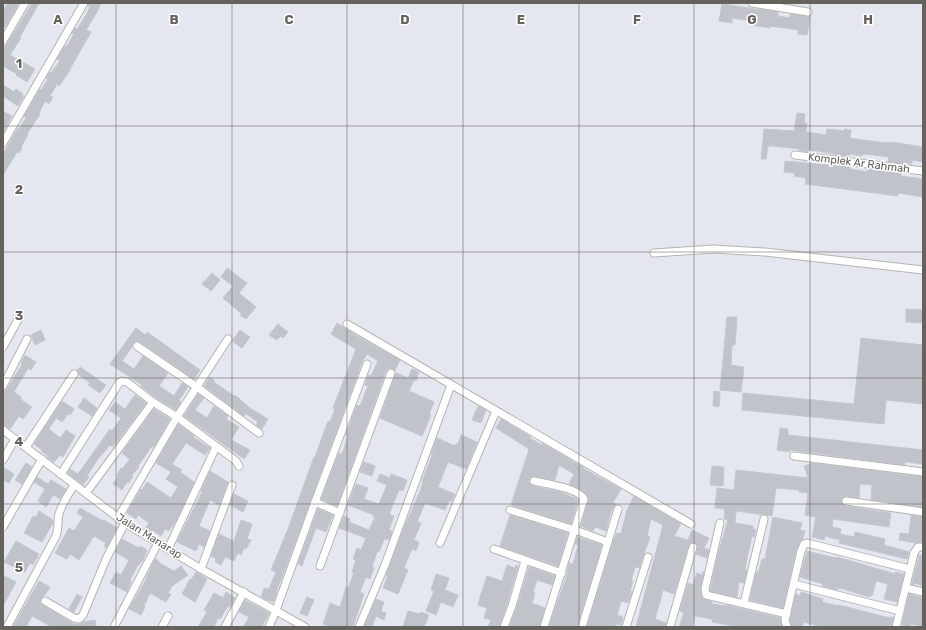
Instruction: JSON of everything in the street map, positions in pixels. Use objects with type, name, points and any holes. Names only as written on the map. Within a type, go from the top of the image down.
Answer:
[{"type":"street","points":[[3,41],[25,3]]},
{"type":"street","points":[[3,142],[84,3]]},
{"type":"street","points":[[752,3],[808,12]]},
{"type":"street","name":"Komplek Ar Rahmah","points":[[795,155],[923,171]]},
{"type":"street","points":[[654,253],[713,249],[757,251],[923,270]]},
{"type":"street","points":[[3,347],[19,318]]},
{"type":"street","points":[[347,324],[451,386],[691,524]]},
{"type":"street","points":[[3,386],[27,339]]},
{"type":"street","points":[[118,518],[177,417],[228,339]]},
{"type":"street","points":[[137,346],[259,433]]},
{"type":"street","points":[[269,627],[367,364]]},
{"type":"street","points":[[320,566],[391,373]]},
{"type":"street","points":[[26,447],[74,374]]},
{"type":"street","points":[[61,474],[122,381],[126,382],[152,402],[177,417],[236,461],[239,466]]},
{"type":"street","points":[[359,627],[385,565],[451,386]]},
{"type":"street","points":[[86,493],[152,402]]},
{"type":"street","points":[[440,543],[496,411]]},
{"type":"street","name":"Jalan Manarap","points":[[3,430],[125,524],[201,569],[305,627]]},
{"type":"street","points":[[3,460],[15,439]]},
{"type":"street","points":[[168,549],[216,447]]},
{"type":"street","points":[[794,456],[923,472]]},
{"type":"street","points":[[3,527],[42,459]]},
{"type":"street","points":[[534,481],[571,490],[582,496],[584,499],[544,627]]},
{"type":"street","points":[[7,627],[56,536],[59,514],[74,485]]},
{"type":"street","points":[[201,569],[232,485]]},
{"type":"street","points":[[846,501],[923,512]]},
{"type":"street","points":[[315,502],[340,513]]},
{"type":"street","points":[[582,627],[618,509]]},
{"type":"street","points":[[510,510],[608,542]]},
{"type":"street","points":[[744,603],[764,519]]},
{"type":"street","points":[[720,523],[705,592],[706,595],[787,614]]},
{"type":"street","points":[[45,601],[74,618],[79,619],[83,615],[107,557],[125,524]]},
{"type":"street","points":[[114,627],[158,543]]},
{"type":"street","points":[[787,627],[785,620],[801,551],[804,544],[807,543],[910,570]]},
{"type":"street","points":[[896,627],[916,550],[918,547],[923,546]]},
{"type":"street","points":[[670,627],[693,548]]},
{"type":"street","points":[[494,549],[562,573]]},
{"type":"street","points":[[626,627],[648,557]]},
{"type":"street","points":[[504,627],[526,561]]},
{"type":"street","points":[[794,584],[900,611]]},
{"type":"street","points":[[906,588],[923,592]]},
{"type":"street","points":[[225,627],[244,592]]},
{"type":"street","points":[[162,627],[168,616]]},
{"type":"building","points":[[8,3],[15,3],[18,5],[5,27],[3,26],[3,10]]},
{"type":"building","points":[[32,3],[39,3],[20,37],[21,38],[10,55],[35,69],[27,82],[3,66],[3,48]]},
{"type":"building","points":[[89,3],[101,3],[86,30],[91,32],[71,69],[59,86],[57,84],[50,96],[53,97],[49,104],[45,101],[39,113],[40,114],[27,134],[28,135],[21,147],[22,148],[19,153],[17,152],[3,175],[3,154],[18,128],[19,129],[26,118],[24,116],[40,89],[41,90],[48,79],[46,78],[60,61],[57,59],[74,34],[72,33],[75,28],[77,29],[86,15],[90,7],[88,6]]},
{"type":"building","points":[[722,4],[778,12],[778,16],[790,18],[790,14],[810,17],[807,35],[798,34],[798,30],[750,25],[751,21],[732,18],[732,23],[719,21]]},
{"type":"building","points":[[3,85],[14,92],[16,89],[23,94],[22,95],[24,96],[18,106],[3,96]]},
{"type":"building","points":[[3,111],[12,116],[3,132]]},
{"type":"building","points":[[797,113],[805,114],[804,123],[807,123],[806,132],[826,135],[827,129],[844,131],[844,129],[851,130],[850,138],[923,147],[923,162],[912,160],[912,164],[904,164],[888,162],[889,157],[850,154],[849,157],[818,151],[811,152],[773,146],[768,146],[766,159],[761,159],[764,129],[794,131]]},
{"type":"building","points":[[785,161],[850,167],[850,169],[868,172],[868,169],[901,173],[901,176],[923,179],[923,197],[898,193],[898,196],[805,184],[806,178],[794,176],[795,173],[784,172]]},
{"type":"building","points":[[227,268],[247,283],[239,293],[256,307],[246,319],[223,298],[233,286],[221,277]]},
{"type":"building","points":[[212,273],[220,280],[211,291],[202,284]]},
{"type":"building","points":[[906,309],[923,310],[923,323],[906,322]]},
{"type":"building","points":[[727,317],[737,317],[735,345],[732,345],[731,365],[744,367],[741,392],[720,390]]},
{"type":"building","points":[[337,323],[360,338],[400,360],[395,370],[390,368],[386,371],[337,506],[321,499],[339,453],[342,454],[348,436],[346,435],[357,405],[360,406],[368,386],[365,385],[368,375],[371,376],[378,361],[367,354],[362,362],[273,602],[261,597],[264,588],[269,589],[276,572],[271,570],[288,529],[328,421],[330,422],[335,409],[333,408],[356,349],[331,334]]},
{"type":"building","points":[[278,324],[288,332],[283,338],[281,336],[277,340],[269,335]]},
{"type":"building","points":[[136,328],[145,335],[147,332],[200,370],[194,379],[140,342],[136,341],[122,361],[134,369],[143,356],[168,373],[159,386],[174,396],[182,383],[188,387],[179,400],[181,402],[176,410],[156,398],[141,386],[142,385],[110,364]]},
{"type":"building","points":[[41,330],[45,340],[35,345],[31,335]]},
{"type":"building","points":[[240,330],[250,337],[242,348],[232,341]]},
{"type":"building","points":[[861,338],[923,345],[923,404],[886,400],[884,424],[742,410],[743,393],[854,404]]},
{"type":"building","points":[[25,355],[36,362],[31,370],[28,368],[14,392],[21,397],[20,399],[32,407],[23,419],[19,416],[10,429],[3,424],[3,391],[9,386],[22,364],[21,363]]},
{"type":"building","points":[[80,367],[106,385],[100,393],[88,385],[90,383],[79,375],[77,370]]},
{"type":"building","points":[[412,369],[419,372],[416,381],[414,380],[409,391],[434,402],[429,414],[431,415],[422,436],[380,418],[396,373],[408,378]]},
{"type":"building","points":[[210,377],[215,381],[214,382],[268,419],[262,429],[256,425],[258,422],[246,414],[244,416],[204,386]]},
{"type":"building","points":[[714,391],[720,392],[719,407],[713,406]]},
{"type":"building","points":[[198,394],[204,398],[195,410],[207,418],[214,406],[228,416],[226,419],[239,427],[231,440],[250,450],[244,459],[184,416]]},
{"type":"building","points":[[135,395],[146,403],[113,447],[110,445],[98,459],[83,485],[68,473],[70,469],[78,474],[110,429],[112,431],[121,418],[109,410],[115,402],[125,409]]},
{"type":"building","points":[[84,398],[97,408],[92,416],[78,407]]},
{"type":"building","points":[[62,401],[74,409],[62,422],[56,418],[49,429],[60,438],[66,430],[75,436],[63,457],[60,455],[54,462],[34,444]]},
{"type":"building","points":[[478,406],[486,410],[481,423],[472,420]]},
{"type":"building","points":[[154,409],[170,419],[154,447],[152,446],[138,466],[139,467],[132,475],[133,476],[129,483],[127,482],[122,490],[113,484],[121,468],[122,469],[130,459],[122,453]]},
{"type":"building","points":[[501,419],[542,445],[542,443],[584,469],[621,489],[613,503],[616,504],[610,515],[606,531],[595,527],[593,531],[581,526],[589,498],[583,491],[569,484],[574,474],[559,465],[555,480],[533,476],[530,478],[529,482],[533,486],[560,492],[578,500],[571,524],[511,505],[529,449],[496,428]]},
{"type":"building","points":[[178,424],[194,436],[193,437],[210,448],[205,455],[186,443],[172,464],[182,470],[180,472],[194,482],[177,519],[169,531],[165,529],[161,536],[152,530],[151,533],[145,529],[149,523],[138,515],[136,519],[127,513],[141,489],[142,490],[147,482],[171,498],[178,487],[166,479],[171,472],[156,463]]},
{"type":"building","points":[[780,428],[788,429],[788,435],[923,450],[923,464],[905,462],[905,465],[790,450],[790,452],[777,450]]},
{"type":"building","points":[[461,435],[477,442],[466,469],[448,462],[438,487],[455,494],[451,502],[449,501],[445,510],[425,503],[417,522],[421,523],[414,540],[419,542],[416,551],[412,549],[404,568],[408,570],[398,594],[383,588],[388,575],[386,575],[405,525],[420,491],[437,438],[455,446],[458,444]]},
{"type":"building","points":[[364,462],[375,466],[372,476],[360,472]]},
{"type":"building","points":[[26,463],[32,467],[22,484],[15,480]]},
{"type":"building","points":[[812,463],[923,477],[923,507],[871,500],[872,485],[860,484],[859,498],[846,496],[842,498],[842,503],[845,506],[891,513],[889,527],[833,519],[832,527],[841,529],[840,534],[854,537],[855,532],[885,539],[884,545],[909,552],[907,559],[839,543],[840,540],[825,536],[824,540],[812,537],[816,517],[805,515],[808,493],[799,492],[799,490],[776,488],[772,516],[736,511],[735,523],[753,526],[753,529],[756,530],[754,537],[752,536],[745,569],[747,570],[744,583],[739,582],[737,597],[710,591],[718,554],[728,520],[724,519],[725,509],[715,508],[717,488],[734,490],[736,470],[808,478],[804,466]]},
{"type":"building","points":[[712,466],[724,467],[723,486],[710,485]]},
{"type":"building","points":[[3,467],[14,474],[9,483],[3,480]]},
{"type":"building","points":[[210,471],[228,482],[219,505],[210,500],[199,526],[210,531],[204,547],[199,544],[196,551],[177,542],[202,492],[201,491]]},
{"type":"building","points":[[380,474],[390,478],[391,474],[407,480],[403,491],[399,490],[390,512],[390,515],[394,516],[389,530],[392,531],[389,540],[384,540],[379,552],[377,552],[370,579],[366,577],[360,592],[364,594],[353,627],[330,627],[323,624],[330,603],[340,607],[346,587],[348,588],[354,573],[352,572],[356,560],[353,559],[357,548],[361,550],[366,538],[339,528],[344,516],[350,519],[349,522],[369,530],[375,517],[373,517],[374,515],[348,505],[356,484],[368,488],[364,499],[379,504],[387,485],[377,481]]},
{"type":"building","points":[[37,477],[48,484],[51,480],[66,489],[60,499],[53,495],[46,507],[38,501],[45,489],[34,482]]},
{"type":"building","points":[[234,494],[248,501],[243,512],[230,505]]},
{"type":"building","points":[[634,496],[681,524],[674,536],[688,540],[692,530],[709,538],[704,548],[709,550],[707,558],[696,554],[698,546],[696,543],[690,543],[674,594],[663,590],[655,619],[666,623],[665,627],[636,627],[663,525],[651,519],[647,536],[650,537],[639,568],[635,567],[631,581],[633,581],[630,591],[632,592],[628,603],[621,601],[617,615],[623,617],[621,625],[616,624],[616,627],[587,627],[614,539],[617,533],[621,534],[627,510]]},
{"type":"building","points":[[80,508],[117,528],[106,548],[104,546],[106,543],[94,536],[79,560],[70,554],[67,559],[55,553],[69,528],[74,531],[83,517],[77,513]]},
{"type":"building","points":[[318,509],[333,515],[326,532],[316,528],[302,566],[298,564]]},
{"type":"building","points":[[39,511],[53,520],[53,523],[42,542],[24,533],[33,516],[36,517]]},
{"type":"building","points":[[510,515],[568,533],[558,566],[500,546]]},
{"type":"building","points":[[911,515],[923,517],[923,542],[915,543],[899,540],[900,533],[909,534]]},
{"type":"building","points":[[773,517],[802,523],[800,530],[805,531],[796,550],[783,608],[750,600],[756,572],[758,573],[762,559],[765,559]]},
{"type":"building","points":[[241,520],[252,524],[247,539],[251,540],[246,549],[244,548],[241,555],[238,553],[234,561],[225,557],[221,565],[215,562],[216,559],[211,556],[219,534],[234,541]]},
{"type":"building","points":[[577,537],[602,545],[577,627],[549,627],[567,574],[569,563],[573,564],[578,545],[575,544]]},
{"type":"building","points":[[122,539],[139,548],[140,546],[147,550],[142,562],[141,561],[138,565],[130,580],[131,581],[127,592],[110,583],[116,572],[121,575],[129,560],[115,552]]},
{"type":"building","points":[[16,541],[39,554],[33,565],[30,563],[25,572],[4,562]]},
{"type":"building","points":[[807,551],[848,560],[895,574],[895,572],[904,574],[897,602],[884,599],[888,584],[876,581],[872,596],[869,597],[843,589],[837,588],[837,590],[822,586],[823,584],[800,577]]},
{"type":"building","points":[[919,555],[923,556],[923,586],[914,583],[914,585],[912,584]]},
{"type":"building","points":[[155,559],[174,571],[181,566],[188,575],[172,586],[168,593],[171,594],[166,602],[150,593],[141,615],[129,609],[147,578]]},
{"type":"building","points":[[507,565],[515,568],[516,565],[518,566],[507,604],[499,627],[488,627],[491,620],[484,618],[487,608],[478,605],[480,597],[487,576],[502,581]]},
{"type":"building","points":[[529,567],[555,576],[552,585],[537,580],[533,592],[535,593],[532,603],[545,608],[539,627],[509,627],[517,607]]},
{"type":"building","points":[[703,571],[700,590],[703,599],[712,602],[712,604],[726,605],[780,618],[782,627],[740,627],[712,622],[712,619],[695,616],[692,627],[679,627],[684,613],[680,611],[688,583],[693,585],[697,573],[702,575]]},
{"type":"building","points":[[196,572],[207,579],[195,602],[182,594],[190,579],[191,580]]},
{"type":"building","points":[[436,574],[449,578],[445,590],[458,595],[453,607],[441,602],[436,615],[426,611],[434,591],[431,590]]},
{"type":"building","points":[[3,575],[16,582],[3,606]]},
{"type":"building","points":[[39,581],[50,587],[40,601],[42,605],[74,624],[95,620],[96,627],[52,627],[32,616],[26,627],[13,627]]},
{"type":"building","points":[[226,592],[235,598],[220,619],[218,618],[214,627],[198,627],[207,612],[204,610],[214,593],[223,598]]},
{"type":"building","points":[[801,592],[823,599],[822,602],[890,618],[893,617],[891,627],[821,627],[804,622],[802,627],[792,627],[790,620],[796,594],[800,596]]},
{"type":"building","points":[[77,594],[82,597],[74,612],[69,609]]},
{"type":"building","points":[[909,594],[923,598],[923,627],[911,624],[910,627],[902,625]]},
{"type":"building","points":[[307,597],[314,600],[307,616],[300,613]]},
{"type":"building","points":[[376,599],[384,602],[381,611],[386,613],[384,620],[376,616],[372,627],[364,627]]},
{"type":"building","points":[[245,600],[269,613],[262,627],[243,627],[249,617],[239,612]]},
{"type":"building","points":[[408,611],[420,614],[421,612],[429,615],[424,627],[403,627]]}]
